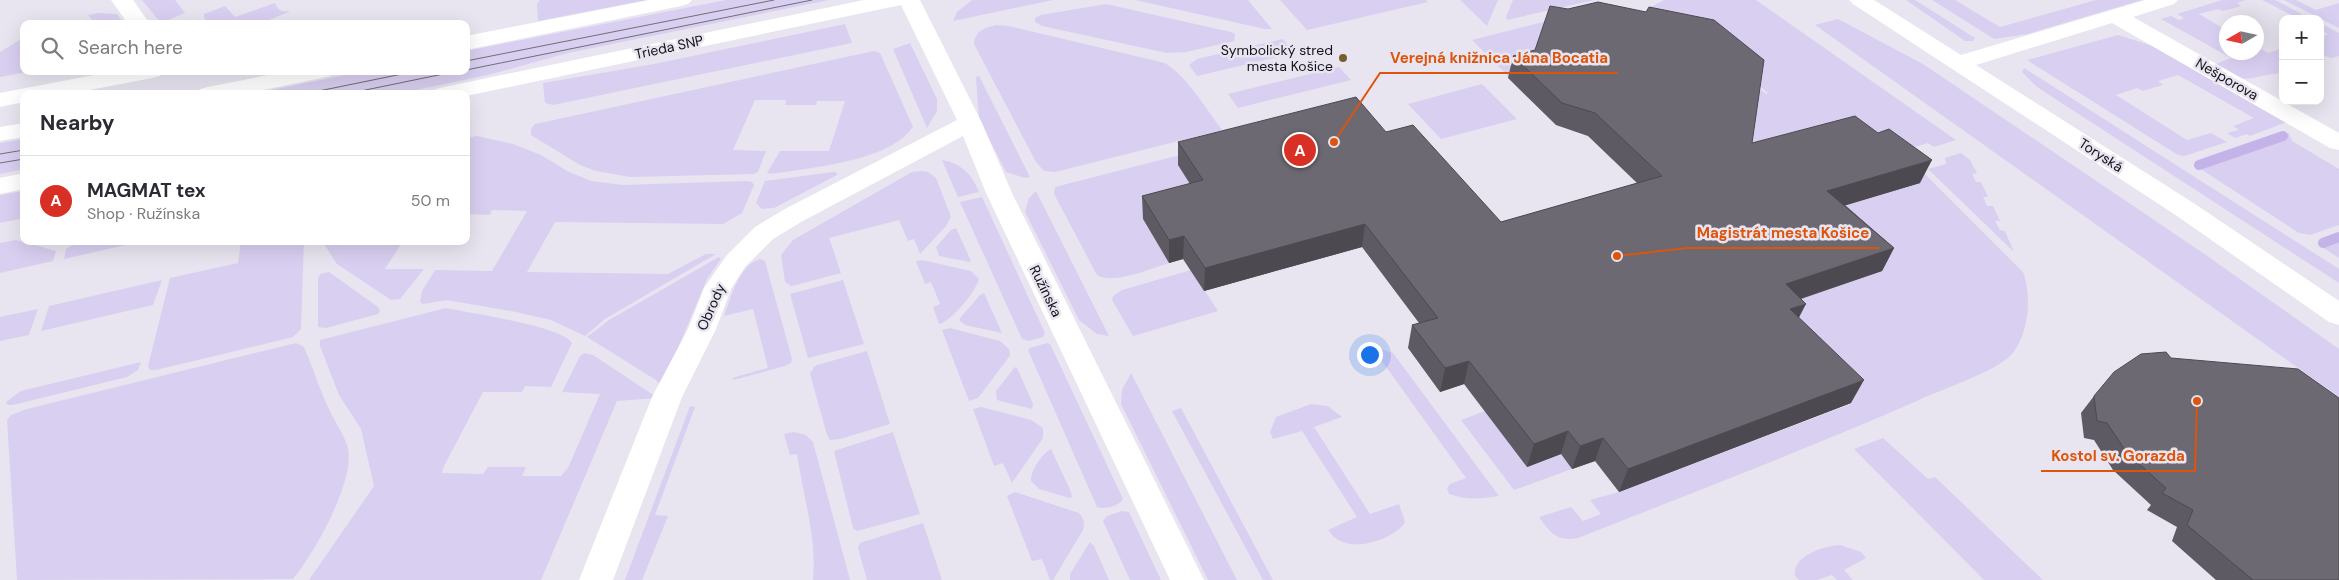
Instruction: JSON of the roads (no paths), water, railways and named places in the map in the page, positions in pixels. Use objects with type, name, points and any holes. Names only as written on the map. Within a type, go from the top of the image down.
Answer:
[{"type":"street","points":[[122,0],[136,20]]},
{"type":"street","points":[[470,42],[681,0]]},
{"type":"street","name":"Trieda SNP","points":[[463,90],[894,0]]},
{"type":"street","name":"Ružínska","points":[[909,0],[970,123],[1003,202],[1187,580]]},
{"type":"street","name":"Toryská","points":[[1860,0],[2186,210],[2339,315]]},
{"type":"street","points":[[1959,63],[2167,0]]},
{"type":"street","name":"Nešporova","points":[[2115,16],[2339,143]]},
{"type":"street","points":[[470,32],[496,37]]},
{"type":"street","points":[[53,90],[131,75]]},
{"type":"street","points":[[228,90],[303,75]]},
{"type":"street","points":[[0,100],[20,96]]},
{"type":"street","name":"Obrody","points":[[596,580],[667,397],[702,329],[718,288],[736,261],[764,233],[792,216],[970,123]]},
{"type":"street","points":[[0,134],[20,131]]},
{"type":"street","points":[[0,186],[20,182]]},
{"type":"waterway","points":[[2199,165],[2283,136]]},
{"type":"waterway","points":[[2323,243],[2339,237]]},
{"type":"tram line","points":[[470,60],[774,0]]},
{"type":"tram line","points":[[470,69],[812,0]]},
{"type":"tram line","points":[[324,90],[397,75]]},
{"type":"tram line","points":[[365,90],[439,75]]},
{"type":"tram line","points":[[0,154],[20,151]]},
{"type":"tram line","points":[[0,163],[20,160]]},
{"type":"place","name":"Symbolický stred mesta Košice","points":[[1343,58]]},
{"type":"place","name":"Verejná knižnica Jána Bocatia","points":[[1334,142]]},
{"type":"place","name":"MAGMAT tex","points":[[1300,150]]},
{"type":"place","name":"Magistrát mesta Košice","points":[[1617,256]]},
{"type":"place","name":"Kostol sv. Gorazda","points":[[2197,401]]}]
